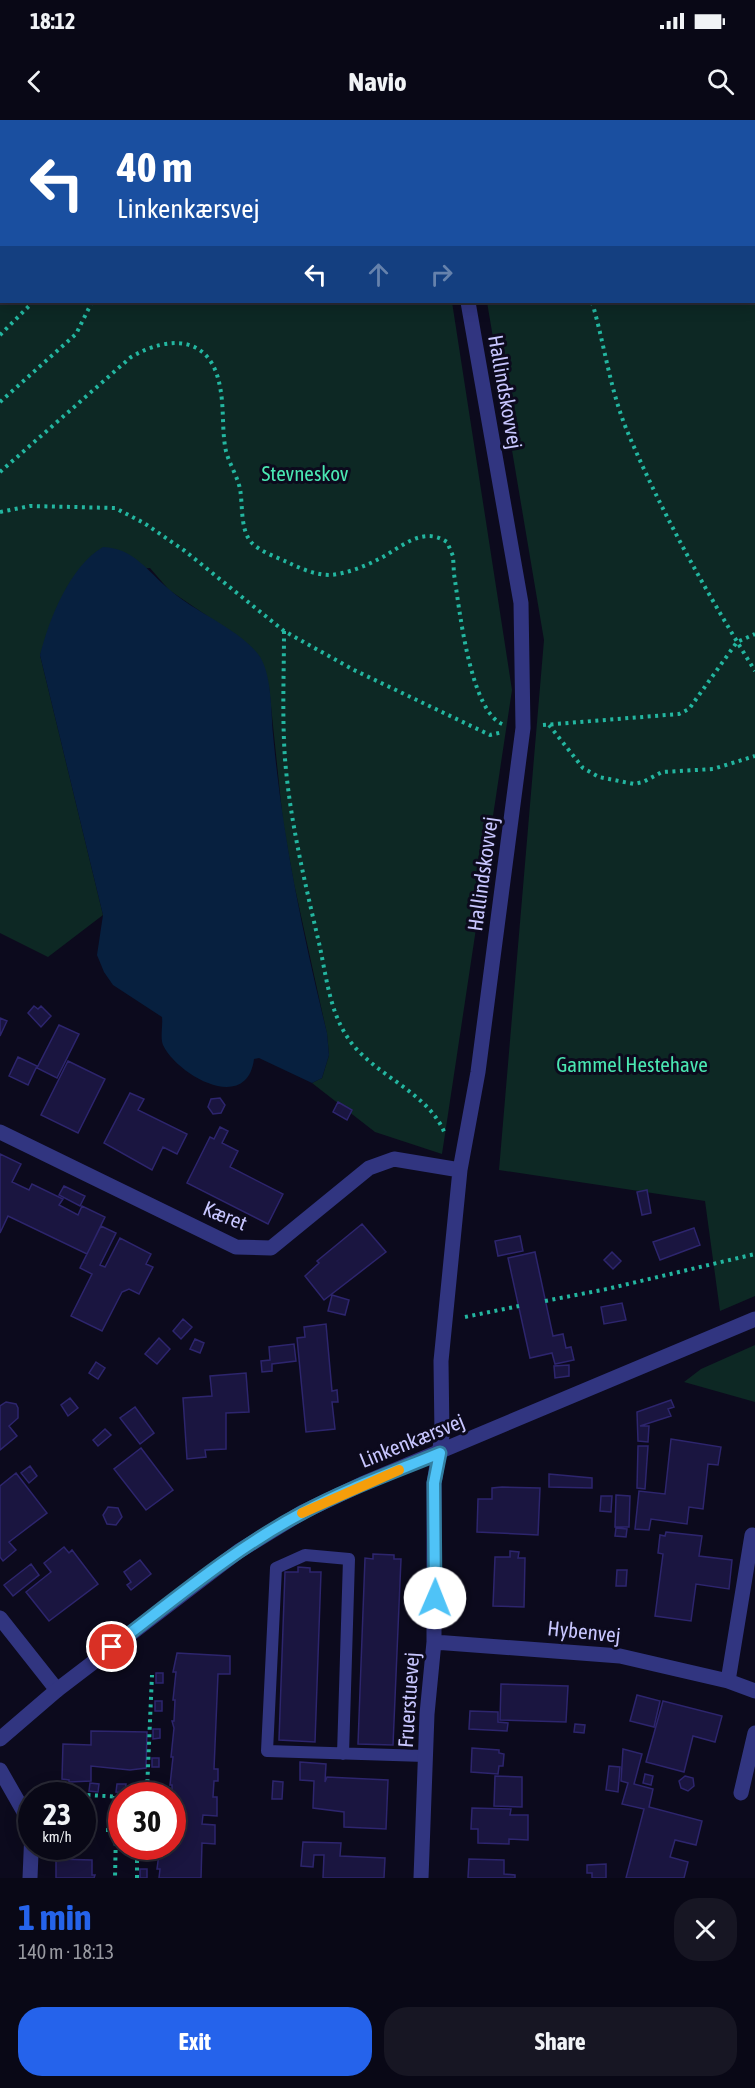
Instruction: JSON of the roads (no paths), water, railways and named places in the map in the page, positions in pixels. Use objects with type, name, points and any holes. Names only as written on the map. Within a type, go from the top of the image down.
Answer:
[{"type":"street","name":"Hallindskovvej","points":[[440,1453],[441,1362],[460,1170],[478,1072],[523,728],[521,603],[468,303]]},
{"type":"street","name":"Kæret","points":[[0,1132],[236,1247],[271,1248],[369,1168],[394,1159],[460,1170]]},
{"type":"street","name":"Linkenkærsvej","points":[[0,1739],[57,1690],[213,1570],[262,1536],[303,1512],[362,1484],[755,1319]]},
{"type":"street","name":"Fruerstuevej","points":[[421,1878],[425,1756],[434,1642],[434,1483],[440,1453]]},
{"type":"street","points":[[728,1681],[752,1534]]},
{"type":"street","points":[[0,1618],[57,1690]]},
{"type":"street","name":"Hybenvej","points":[[434,1642],[620,1656],[728,1681],[755,1691]]},
{"type":"street","points":[[741,1793],[755,1733]]},
{"type":"street","points":[[0,1770],[18,1802]]},
{"type":"street","points":[[30,1878],[31,1860]]},
{"type":"lane","points":[[343,1754],[349,1558],[305,1555],[276,1568],[267,1751],[343,1754],[425,1756]]},
{"type":"water","points":[[103,547],[114,548],[132,556],[180,598],[239,636],[263,662],[270,692],[277,772],[288,847],[327,1033],[329,1055],[322,1078],[312,1083],[259,1058],[254,1059],[249,1075],[239,1084],[226,1087],[197,1078],[171,1057],[163,1045],[162,1017],[113,985],[104,972],[97,955],[103,915],[40,655],[55,610],[71,580],[80,567]]},
{"type":"park label","name":"Stevneskov","points":[[305,474]]},
{"type":"park label","name":"Gammel Hestehave","points":[[632,1065]]}]
